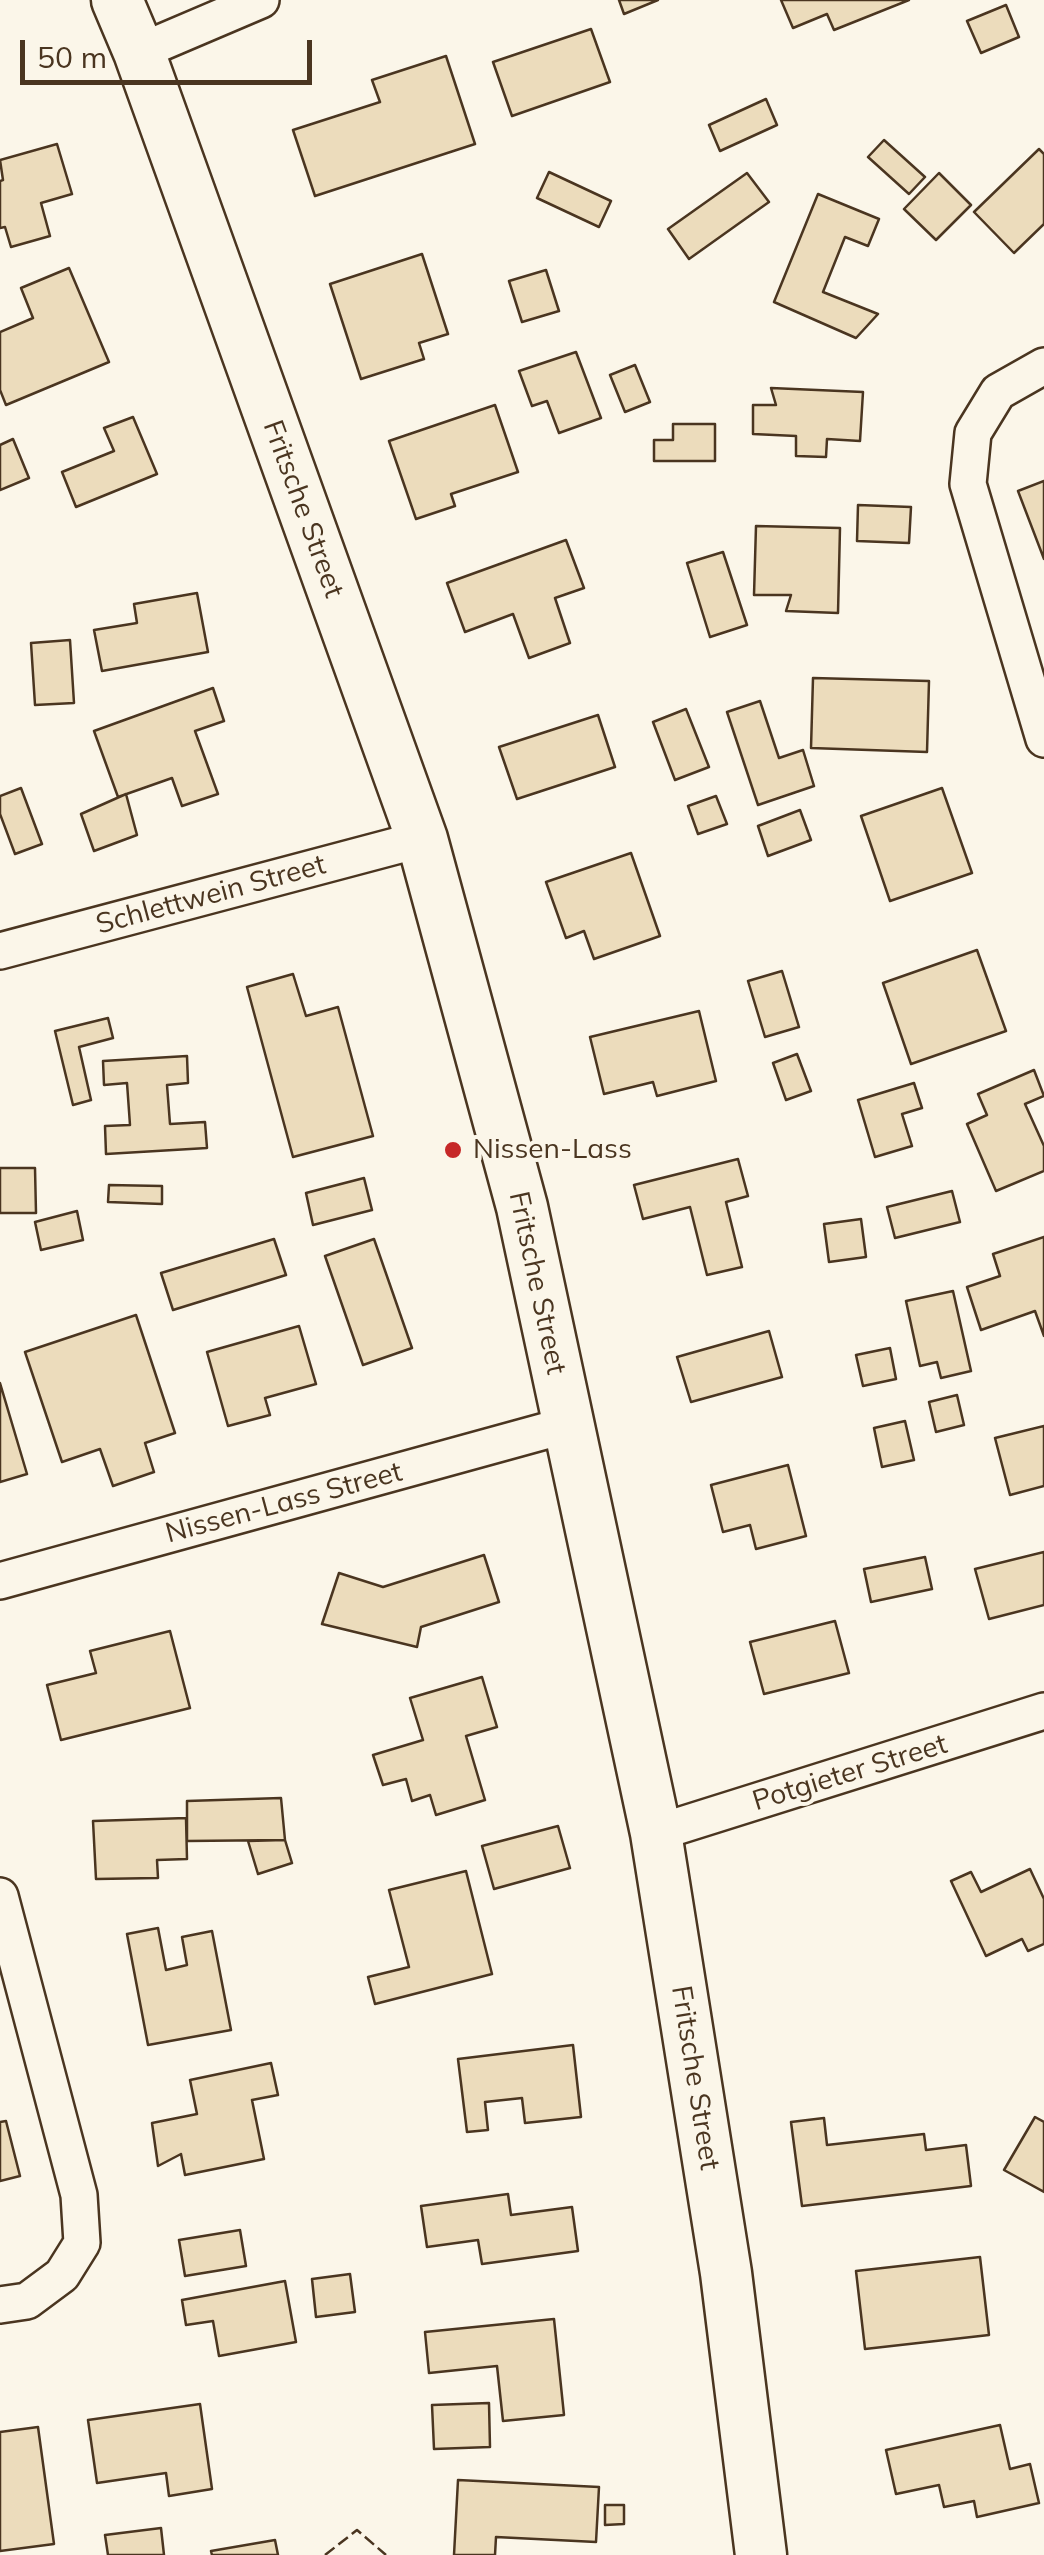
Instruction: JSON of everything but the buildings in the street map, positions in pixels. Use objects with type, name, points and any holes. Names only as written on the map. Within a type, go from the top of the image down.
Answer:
[{"type":"street","name":"Fritsche Street","points":[[117,0],[422,839],[522,1208],[656,1833],[726,2273],[760,2555]]},
{"type":"street","points":[[139,52],[261,0]]},
{"type":"street","points":[[1044,366],[998,392],[973,434],[968,484],[1044,740]]},
{"type":"street","name":"Schlettwein Street","points":[[0,951],[422,839]]},
{"type":"street","name":"Nissen-Lass Street","points":[[0,1581],[568,1425]]},
{"type":"street","name":"Potgieter Street","points":[[656,1833],[1044,1711]]},
{"type":"street","points":[[0,1896],[78,2195],[82,2244],[62,2275],[27,2301],[0,2305]]},
{"type":"fence","points":[[325,2555],[357,2530],[386,2555]]},
{"type":"place","name":"Nissen-Lass","points":[[453,1150]]}]
